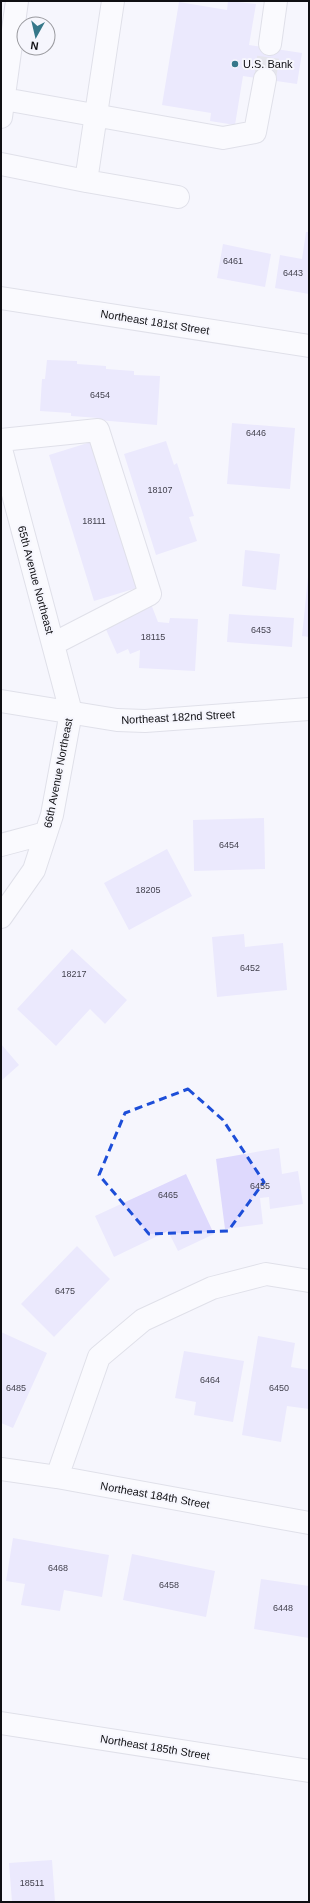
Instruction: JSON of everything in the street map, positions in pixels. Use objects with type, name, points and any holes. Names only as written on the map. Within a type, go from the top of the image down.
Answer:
[{"type":"street","points":[[17,1],[5,56],[2,108],[95,115],[223,138],[255,132],[265,79]]},
{"type":"street","points":[[86,181],[95,115],[114,1]]},
{"type":"street","points":[[270,44],[276,1]]},
{"type":"street","points":[[1,164],[178,197]]},
{"type":"street","name":"Northeast 181st Street","points":[[1,298],[309,346]]},
{"type":"street","points":[[1,440],[98,430],[150,594],[53,644]]},
{"type":"street","name":"65th Avenue Northeast","points":[[1,449],[10,513],[53,644],[71,712]]},
{"type":"street","name":"Northeast 182nd Street","points":[[1,701],[117,720],[146,721],[309,710]]},
{"type":"street","name":"66th Avenue Northeast","points":[[1,918],[34,870],[52,815],[71,712]]},
{"type":"street","points":[[1,845],[46,833]]},
{"type":"street","points":[[57,1478],[99,1357],[143,1320],[212,1288],[266,1274],[309,1281]]},
{"type":"street","name":"Northeast 184th Street","points":[[1,1469],[309,1523]]},
{"type":"street","name":"Northeast 185th Street","points":[[1,1723],[309,1771]]},
{"type":"highlighted area","points":[[188,1089],[223,1120],[264,1182],[228,1231],[149,1234],[99,1175],[125,1113]]},
{"type":"building","name":"U.S. Bank","points":[[228,1],[256,4],[249,45],[302,53],[297,84],[243,76],[235,125],[210,121],[211,113],[162,105],[179,2],[227,10]]},
{"type":"building","points":[[306,232],[309,232],[309,294],[275,288],[280,255],[302,259]]},
{"type":"building","points":[[223,244],[271,254],[265,287],[217,278]]},
{"type":"building","points":[[47,360],[77,361],[77,364],[106,366],[106,369],[134,371],[134,375],[160,376],[157,425],[98,420],[99,418],[71,416],[71,413],[40,411],[42,379],[45,379]]},
{"type":"building","points":[[232,423],[295,428],[290,489],[227,484]]},
{"type":"building","points":[[94,441],[140,587],[94,601],[49,455]]},
{"type":"building","points":[[166,441],[174,465],[177,463],[194,516],[189,517],[197,541],[156,555],[124,454]]},
{"type":"building","points":[[245,550],[280,554],[276,590],[242,586]]},
{"type":"building","points":[[309,577],[309,637],[302,636]]},
{"type":"building","points":[[151,604],[158,622],[169,623],[170,618],[198,619],[195,671],[139,668],[140,650],[130,654],[128,649],[117,654],[104,625]]},
{"type":"building","points":[[229,614],[294,618],[292,647],[227,642]]},
{"type":"building","points":[[264,818],[265,869],[194,871],[193,820]]},
{"type":"building","points":[[167,849],[192,896],[129,930],[104,883]]},
{"type":"building","points":[[244,934],[245,947],[283,943],[287,990],[217,997],[212,937]]},
{"type":"building","points":[[72,949],[127,1000],[105,1024],[90,1009],[56,1046],[17,1009]]},
{"type":"building","points":[[1,1044],[19,1065],[1,1081]]},
{"type":"building","points":[[279,1148],[282,1174],[298,1171],[303,1204],[270,1209],[269,1197],[260,1198],[263,1224],[225,1229],[216,1159]]},
{"type":"building","points":[[186,1174],[214,1234],[178,1251],[168,1231],[114,1257],[95,1216]]},
{"type":"building","points":[[77,1246],[110,1279],[54,1337],[21,1304]]},
{"type":"building","points":[[1,1332],[47,1353],[13,1428],[1,1423]]},
{"type":"building","points":[[258,1336],[295,1343],[291,1367],[309,1370],[309,1409],[287,1406],[281,1442],[242,1435]]},
{"type":"building","points":[[184,1351],[244,1361],[233,1422],[194,1415],[196,1402],[175,1398]]},
{"type":"building","points":[[13,1538],[109,1555],[102,1597],[64,1590],[60,1611],[21,1605],[25,1584],[6,1581]]},
{"type":"building","points":[[132,1554],[215,1571],[206,1617],[123,1600]]},
{"type":"building","points":[[261,1579],[309,1586],[309,1638],[254,1629]]},
{"type":"building","points":[[52,1860],[55,1902],[12,1902],[9,1863]]},
{"type":"tunnel","points":[[265,79],[270,44]]},
{"type":"place","name":"U.S. Bank","points":[[235,64]]}]
